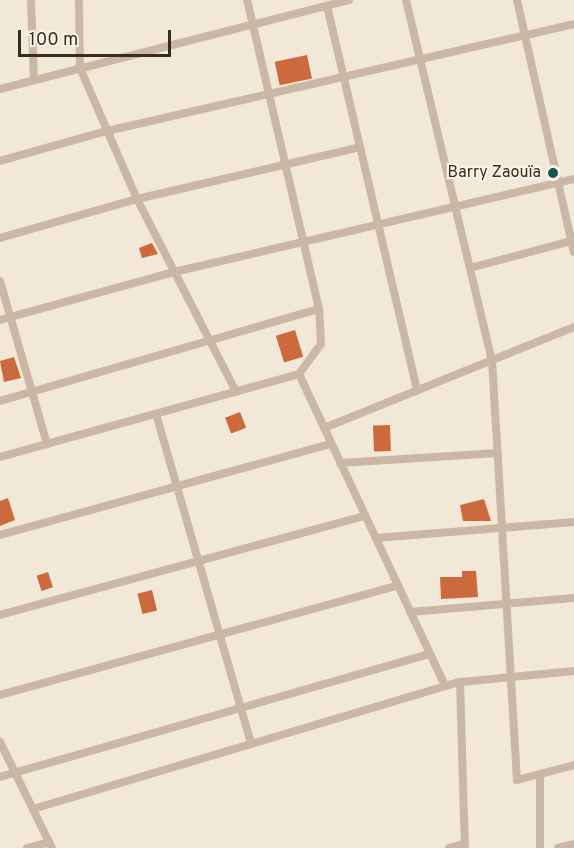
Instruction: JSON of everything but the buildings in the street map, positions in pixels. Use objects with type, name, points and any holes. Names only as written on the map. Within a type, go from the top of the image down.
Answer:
[{"type":"street","points":[[31,0],[34,80]]},
{"type":"street","points":[[79,0],[80,68],[136,199],[236,392]]},
{"type":"street","points":[[0,457],[299,374],[321,344],[319,309],[255,24],[247,0]]},
{"type":"street","points":[[0,89],[349,0]]},
{"type":"street","points":[[406,0],[492,360],[517,780],[574,765]]},
{"type":"street","points":[[517,0],[574,252]]},
{"type":"street","points":[[327,6],[417,391]]},
{"type":"street","points":[[0,161],[107,131],[574,24]]},
{"type":"street","points":[[0,238],[136,199],[360,147]]},
{"type":"street","points":[[0,320],[174,272],[574,179]]},
{"type":"street","points":[[470,268],[572,241]]},
{"type":"street","points":[[0,281],[47,444]]},
{"type":"street","points":[[0,402],[319,309]]},
{"type":"street","points":[[324,428],[574,327]]},
{"type":"street","points":[[299,374],[445,686]]},
{"type":"street","points":[[156,414],[251,744]]},
{"type":"street","points":[[0,536],[331,444]]},
{"type":"street","points":[[340,463],[498,453]]},
{"type":"street","points":[[0,615],[365,516]]},
{"type":"street","points":[[376,538],[502,530],[574,522]]},
{"type":"street","points":[[0,695],[398,585]]},
{"type":"street","points":[[411,612],[507,605],[574,597]]},
{"type":"street","points":[[0,777],[430,654]]},
{"type":"street","points":[[33,808],[460,682],[574,671]]},
{"type":"street","points":[[449,848],[464,846],[460,682]]},
{"type":"street","points":[[0,742],[51,845],[27,848]]},
{"type":"street","points":[[540,774],[540,848]]},
{"type":"street","points":[[558,848],[574,844]]},
{"type":"place","name":"Barry Zaouïa","points":[[553,173]]}]
